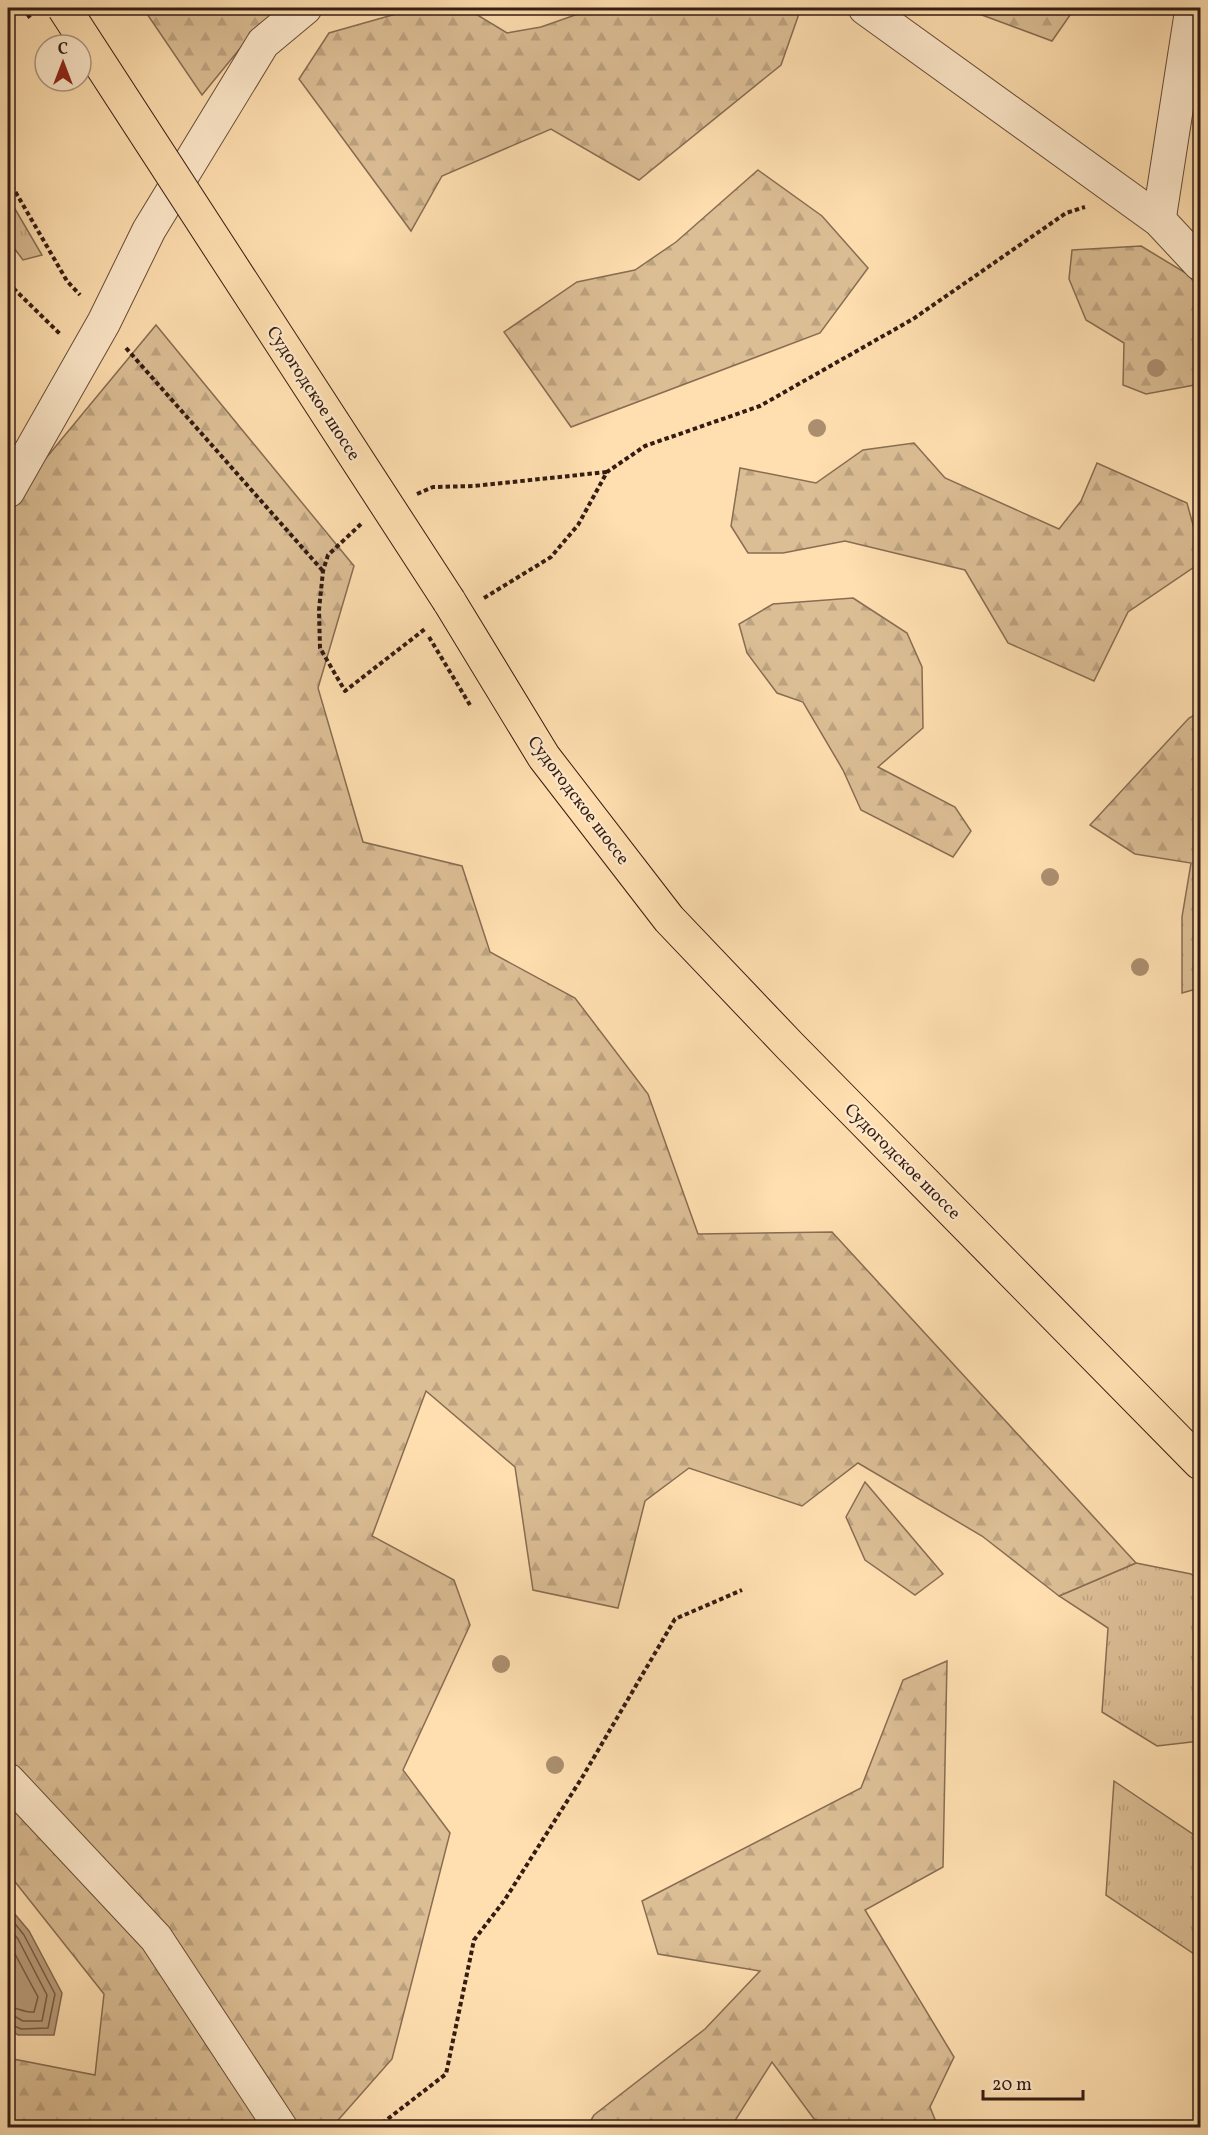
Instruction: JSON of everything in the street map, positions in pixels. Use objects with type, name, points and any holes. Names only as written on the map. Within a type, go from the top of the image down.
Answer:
[{"type":"main road","name":"Судогодское шоссе","points":[[64,8],[449,601],[544,757],[669,919],[799,1055],[1200,1463]]},
{"type":"street","points":[[8,491],[104,322],[149,230],[263,43],[305,8]]},
{"type":"street","points":[[865,8],[1159,220],[1200,264]]},
{"type":"street","points":[[1159,220],[1192,8]]},
{"type":"street","points":[[8,1780],[156,1938],[281,2127]]},
{"type":"path","points":[[8,178],[67,281],[323,571]]},
{"type":"path","points":[[483,598],[551,557],[578,525],[607,472],[645,446],[760,406],[913,319],[1066,213],[1124,195]]},
{"type":"path","points":[[8,283],[84,358]]},
{"type":"path","points":[[474,486],[607,472]]},
{"type":"path","points":[[328,555],[323,571],[319,610],[320,648],[345,691],[425,629]]},
{"type":"path","points":[[376,2127],[446,2074],[474,1940],[504,1901],[583,1776],[675,1619],[742,1590]]},
{"type":"green space","points":[[143,8],[279,8],[251,35],[202,95]]},
{"type":"green space","points":[[417,8],[466,8],[507,33],[541,27],[595,8],[801,8],[781,65],[639,180],[551,129],[442,176],[411,231],[299,79],[329,33]]},
{"type":"green space","points":[[963,8],[1075,8],[1052,41]]},
{"type":"green space","points":[[758,170],[822,216],[868,268],[820,333],[571,427],[504,332],[577,282],[635,270],[676,242]]},
{"type":"green space","points":[[8,197],[42,255],[23,260],[8,240]]},
{"type":"green space","points":[[1141,246],[1189,275],[1200,290],[1200,420],[1195,385],[1146,394],[1123,385],[1124,343],[1086,320],[1069,279],[1072,250]]},
{"type":"green space","points":[[156,325],[354,566],[318,688],[363,842],[462,866],[490,952],[575,998],[648,1094],[698,1234],[832,1232],[1136,1563],[1059,1596],[982,1536],[858,1463],[802,1506],[689,1468],[645,1501],[618,1608],[533,1590],[515,1467],[426,1391],[372,1536],[454,1580],[470,1625],[403,1770],[450,1833],[392,2059],[332,2127],[8,2128],[8,2058],[95,2075],[104,1994],[8,1873],[8,504]]},
{"type":"green space","points":[[914,443],[945,478],[1059,529],[1081,501],[1097,463],[1187,503],[1200,550],[1200,563],[1128,612],[1094,681],[1008,643],[965,570],[845,541],[783,553],[748,553],[731,526],[740,468],[816,483],[863,450]]},
{"type":"green space","points":[[853,598],[907,633],[922,667],[923,728],[878,767],[955,807],[971,831],[953,857],[861,810],[843,770],[803,702],[777,693],[747,653],[739,624],[773,604]]},
{"type":"green space","points":[[1200,712],[1200,988],[1182,993],[1182,917],[1191,863],[1135,854],[1090,825],[1189,718]]},
{"type":"green space","points":[[865,1482],[943,1574],[915,1595],[865,1560],[846,1517]]},
{"type":"green space","points":[[1136,1563],[1191,1574],[1200,1582],[1200,1741],[1157,1746],[1102,1712],[1108,1628],[1059,1596]]},
{"type":"green space","points":[[947,1661],[943,1867],[865,1910],[954,2057],[930,2107],[938,2127],[820,2127],[772,2062],[731,2127],[587,2127],[594,2115],[705,2029],[760,1971],[658,1954],[642,1901],[861,1788],[903,1680]]},
{"type":"green space","points":[[1114,1781],[1200,1839],[1200,1979],[1194,1954],[1106,1895]]},
{"type":"water","points":[[8,1906],[29,1931],[62,1993],[54,2035],[18,2035],[8,2028]]}]
